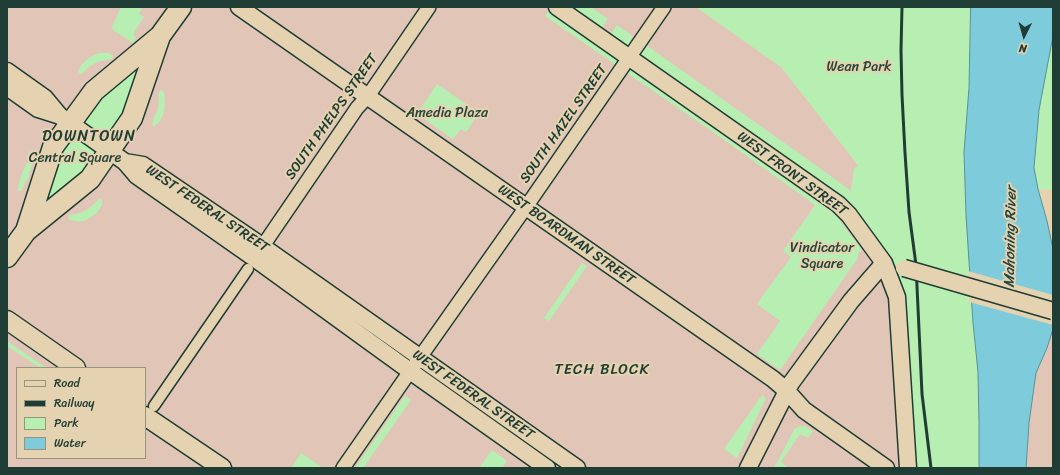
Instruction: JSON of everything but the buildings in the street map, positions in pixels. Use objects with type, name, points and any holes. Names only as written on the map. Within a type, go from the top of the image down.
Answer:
[{"type":"main road","points":[[26,231],[53,148],[65,120],[94,91],[160,36],[180,7]]},
{"type":"main road","points":[[7,257],[26,231],[117,156],[132,118],[160,36]]},
{"type":"main road","points":[[7,320],[75,367]]},
{"type":"main road","points":[[150,411],[222,468]]},
{"type":"street","name":"WEST BOARDMAN STREET","points":[[240,7],[773,379],[787,391],[804,410],[886,468]]},
{"type":"street","name":"SOUTH PHELPS STREET","points":[[255,258],[357,108],[368,96],[429,7]]},
{"type":"street","name":"WEST FRONT STREET","points":[[557,7],[838,204],[850,215],[884,263],[897,297],[908,468]]},
{"type":"street","name":"SOUTH HAZEL STREET","points":[[343,468],[664,7]]},
{"type":"street","points":[[7,71],[45,98],[65,120]]},
{"type":"street","points":[[7,87],[38,109],[65,120]]},
{"type":"street","name":"WEST FEDERAL STREET","points":[[65,120],[117,156],[137,176],[255,258],[410,371],[548,468]]},
{"type":"street","points":[[150,411],[255,258]]},
{"type":"street","name":"WEST FEDERAL STREET","points":[[255,258],[420,358],[577,468]]},
{"type":"street","points":[[748,468],[791,383],[851,301],[884,263],[1053,311]]},
{"type":"shaded area","points":[[7,7],[696,7],[781,67],[858,165],[865,203],[897,297],[908,468],[7,468]]},
{"type":"shaded area","points":[[1053,329],[1053,468],[1026,468],[1029,423],[1036,373],[1047,348]]},
{"type":"green space","points":[[121,7],[143,7],[139,13],[144,17],[134,32],[136,38],[133,43],[113,30],[112,27]]},
{"type":"green space","points":[[572,7],[591,7],[608,19],[602,28]]},
{"type":"green space","name":"Wean Park","points":[[696,7],[971,7],[969,88],[964,152],[966,215],[973,323],[978,372],[979,468],[908,468],[897,297],[870,243],[876,237],[850,206],[828,187],[640,54],[646,45],[851,191],[854,169],[858,165],[781,67]]},
{"type":"green space","points":[[549,10],[620,59],[616,65],[545,16]]},
{"type":"green space","points":[[617,25],[633,36],[630,40],[632,42],[629,46],[611,34]]},
{"type":"green space","name":"Central Square","points":[[160,36],[132,118],[90,179],[26,231],[53,147]]},
{"type":"green space","points":[[1053,36],[1053,190],[1038,189],[1034,168],[1039,110]]},
{"type":"green space","points":[[99,53],[110,53],[113,56],[112,59],[95,63],[82,74],[79,73],[78,71],[84,62]]},
{"type":"green space","name":"Vindicator Square","points":[[631,67],[761,157],[794,185],[835,214],[862,250],[858,253],[858,258],[780,370],[757,354],[780,321],[757,304],[791,257],[783,251],[815,205],[716,134],[627,73]]},
{"type":"green space","name":"Amedia Plaza","points":[[437,84],[479,113],[466,132],[461,129],[453,139],[417,114]]},
{"type":"green space","points":[[162,90],[165,96],[164,112],[160,121],[153,126],[152,123],[158,109],[159,92]]},
{"type":"green space","points":[[33,156],[35,159],[33,160],[28,179],[26,180],[22,190],[18,191],[23,172],[30,158]]},
{"type":"green space","points":[[99,199],[102,200],[101,207],[90,218],[83,221],[75,221],[68,218],[69,215],[86,210]]},
{"type":"green space","points":[[582,263],[587,266],[549,321],[544,318]]},
{"type":"green space","points":[[7,341],[45,367],[38,367],[7,346]]},
{"type":"green space","points":[[762,395],[766,398],[737,458],[724,449]]},
{"type":"green space","points":[[405,396],[411,400],[363,468],[355,468]]},
{"type":"green space","points":[[801,426],[805,426],[813,431],[808,438],[800,434],[781,462],[788,468],[774,468],[794,430]]},
{"type":"green space","points":[[492,450],[507,461],[502,468],[479,468]]},
{"type":"green space","points":[[301,453],[323,468],[291,468]]},
{"type":"water","name":"Mahoning River","points":[[971,7],[1053,7],[1053,36],[1039,110],[1034,168],[1053,249],[1053,329],[1047,348],[1036,373],[1029,423],[1026,468],[979,468],[978,372],[973,323],[966,215],[964,152],[969,88]]},
{"type":"pier","points":[[968,271],[1053,295],[1053,325],[969,302]]},
{"type":"railway","points":[[902,7],[901,50],[905,153],[909,212],[916,265],[922,394],[931,468]]},
{"type":"district","name":"DOWNTOWN","points":[[89,137]]},
{"type":"district","name":"TECH BLOCK","points":[[602,370]]}]
